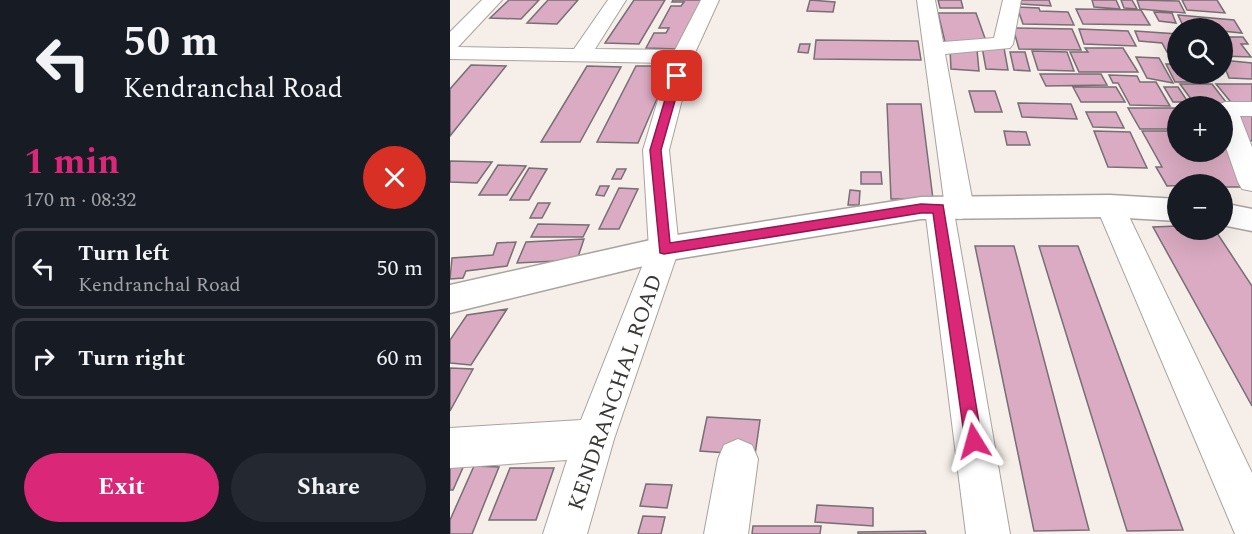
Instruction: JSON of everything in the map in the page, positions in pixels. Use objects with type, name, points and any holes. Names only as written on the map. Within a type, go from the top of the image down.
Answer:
[{"type":"street","points":[[450,43],[493,0]]},
{"type":"street","points":[[580,56],[617,0]]},
{"type":"street","points":[[664,249],[656,150],[682,57],[710,0]]},
{"type":"street","points":[[926,0],[935,49],[949,209],[988,534]]},
{"type":"street","points":[[935,49],[1003,44],[1012,0]]},
{"type":"street","points":[[450,53],[682,57]]},
{"type":"street","points":[[1252,109],[1225,109],[1252,182]]},
{"type":"street","points":[[1110,206],[1252,521]]},
{"type":"street","name":"KENDRANCHAL ROAD","points":[[450,299],[664,249],[921,208],[1110,206],[1167,209]]},
{"type":"street","points":[[1233,216],[1252,220]]},
{"type":"street","name":"KENDRANCHAL ROAD","points":[[565,534],[594,439],[664,249]]},
{"type":"street","points":[[450,448],[594,439]]},
{"type":"street","points":[[726,534],[738,459]]},
{"type":"building","points":[[509,0],[539,0],[521,19],[490,18]]},
{"type":"building","points":[[548,0],[578,0],[557,24],[527,23]]},
{"type":"building","points":[[634,0],[665,0],[639,44],[605,43]]},
{"type":"building","points":[[673,0],[703,0],[678,49],[646,48],[654,33],[666,33],[669,28],[659,28],[671,6],[681,6],[684,2],[672,2]]},
{"type":"building","points":[[810,0],[835,2],[833,12],[807,11]]},
{"type":"building","points":[[938,0],[961,0],[963,8],[940,8]]},
{"type":"building","points":[[1021,0],[1049,0],[1051,6],[1021,4]]},
{"type":"building","points":[[1092,0],[1116,0],[1120,9],[1094,7]]},
{"type":"building","points":[[1121,0],[1132,0],[1137,9],[1124,8]]},
{"type":"building","points":[[1137,0],[1179,1],[1185,13],[1140,9]]},
{"type":"building","points":[[1182,0],[1217,0],[1225,13],[1187,10]]},
{"type":"building","points":[[1017,7],[1068,12],[1074,25],[1023,24]]},
{"type":"building","points":[[1076,9],[1141,10],[1150,25],[1083,24]]},
{"type":"building","points":[[1154,12],[1172,13],[1174,18],[1167,18],[1167,22],[1159,21]]},
{"type":"building","points":[[938,13],[976,13],[986,41],[945,42]]},
{"type":"building","points":[[1178,15],[1212,18],[1179,18]]},
{"type":"building","points":[[1233,20],[1234,20],[1242,33],[1233,32]]},
{"type":"building","points":[[1013,28],[1072,29],[1081,50],[1019,49]]},
{"type":"building","points":[[1079,29],[1128,31],[1136,46],[1084,44]]},
{"type":"building","points":[[1135,31],[1167,33],[1167,52],[1162,43],[1139,41]]},
{"type":"building","points":[[1233,37],[1243,37],[1248,44],[1241,44],[1251,57],[1233,56]]},
{"type":"building","points":[[816,40],[918,41],[921,60],[814,59]]},
{"type":"building","points":[[800,44],[810,44],[808,53],[798,52]]},
{"type":"building","points":[[982,47],[1004,48],[1008,70],[986,69]]},
{"type":"building","points":[[1085,48],[1123,48],[1138,72],[1079,72],[1070,52],[1088,52]]},
{"type":"building","points":[[950,49],[977,50],[979,71],[951,69]]},
{"type":"building","points":[[1032,51],[1067,52],[1074,71],[1038,70]]},
{"type":"building","points":[[1010,52],[1025,52],[1030,71],[1014,70]]},
{"type":"building","points":[[1136,57],[1159,58],[1167,72],[1167,82],[1147,78]]},
{"type":"building","points":[[1233,61],[1252,63],[1252,79],[1233,78]]},
{"type":"building","points":[[471,65],[506,66],[450,136],[450,89]]},
{"type":"building","points":[[587,66],[621,67],[580,142],[541,142]]},
{"type":"building","points":[[636,66],[671,66],[638,143],[597,142]]},
{"type":"building","points":[[1040,74],[1101,74],[1107,85],[1046,86]]},
{"type":"building","points":[[1109,75],[1137,76],[1140,82],[1156,82],[1167,101],[1167,106],[1130,105],[1118,83],[1113,83]]},
{"type":"building","points":[[1180,84],[1212,84],[1221,96],[1189,96]]},
{"type":"building","points":[[1216,84],[1252,84],[1252,106],[1234,106],[1233,96],[1226,96]]},
{"type":"building","points":[[1073,87],[1116,87],[1125,102],[1081,102]]},
{"type":"building","points":[[1164,87],[1178,87],[1184,96],[1169,96]]},
{"type":"building","points":[[969,91],[995,91],[1002,112],[975,112]]},
{"type":"building","points":[[1018,103],[1071,104],[1077,119],[1022,117]]},
{"type":"building","points":[[887,104],[921,104],[933,199],[891,199]]},
{"type":"building","points":[[1128,108],[1167,108],[1167,129],[1140,129]]},
{"type":"building","points":[[1086,112],[1116,112],[1124,128],[1093,127]]},
{"type":"building","points":[[1233,112],[1252,113],[1252,141],[1241,139],[1233,119]]},
{"type":"building","points":[[1004,131],[1026,132],[1030,145],[1007,145]]},
{"type":"building","points":[[1094,131],[1130,132],[1147,168],[1108,167]]},
{"type":"building","points":[[1142,131],[1167,131],[1167,162],[1233,162],[1233,150],[1250,187],[1233,187],[1233,174],[1167,174],[1167,186],[1156,167],[1162,167]]},
{"type":"building","points":[[450,161],[492,162],[477,183],[450,182]]},
{"type":"building","points":[[498,165],[526,166],[507,195],[479,195]]},
{"type":"building","points":[[529,168],[547,169],[529,200],[510,200]]},
{"type":"building","points":[[617,169],[626,169],[621,179],[612,179]]},
{"type":"building","points":[[861,172],[881,172],[882,184],[861,184]]},
{"type":"building","points":[[600,186],[609,186],[604,196],[596,195]]},
{"type":"building","points":[[619,188],[638,189],[619,229],[599,229]]},
{"type":"building","points":[[850,190],[860,191],[859,205],[848,205]]},
{"type":"building","points":[[538,203],[550,203],[542,218],[530,218]]},
{"type":"building","points":[[538,224],[589,225],[583,237],[531,237]]},
{"type":"building","points":[[1167,226],[1167,240],[1222,240],[1252,286],[1252,406],[1153,227]]},
{"type":"building","points":[[584,239],[577,260],[517,263],[526,242]]},
{"type":"building","points":[[516,242],[507,266],[466,271],[463,278],[450,279],[452,258],[493,255],[497,243]]},
{"type":"building","points":[[975,246],[1014,246],[1089,530],[1034,531]]},
{"type":"building","points":[[1039,246],[1078,246],[1183,530],[1127,531]]},
{"type":"building","points":[[507,309],[471,365],[450,363],[450,340],[467,315]]},
{"type":"building","points":[[450,368],[473,369],[450,411]]},
{"type":"building","points":[[707,417],[760,420],[755,455],[700,451]]},
{"type":"building","points":[[450,463],[465,463],[453,490],[450,490]]},
{"type":"building","points":[[474,466],[499,467],[472,534],[450,534],[450,520]]},
{"type":"building","points":[[510,468],[554,468],[536,520],[489,520]]},
{"type":"building","points":[[646,484],[672,485],[667,508],[640,506]]},
{"type":"building","points":[[817,505],[873,508],[873,526],[815,522]]},
{"type":"building","points":[[643,516],[665,517],[661,534],[638,534]]},
{"type":"building","points":[[753,526],[821,526],[820,534],[752,534]]},
{"type":"building","points":[[925,531],[926,534],[858,534],[858,532]]},
{"type":"route","points":[[677,76],[656,150],[664,249],[921,208],[939,208],[974,441]]}]
